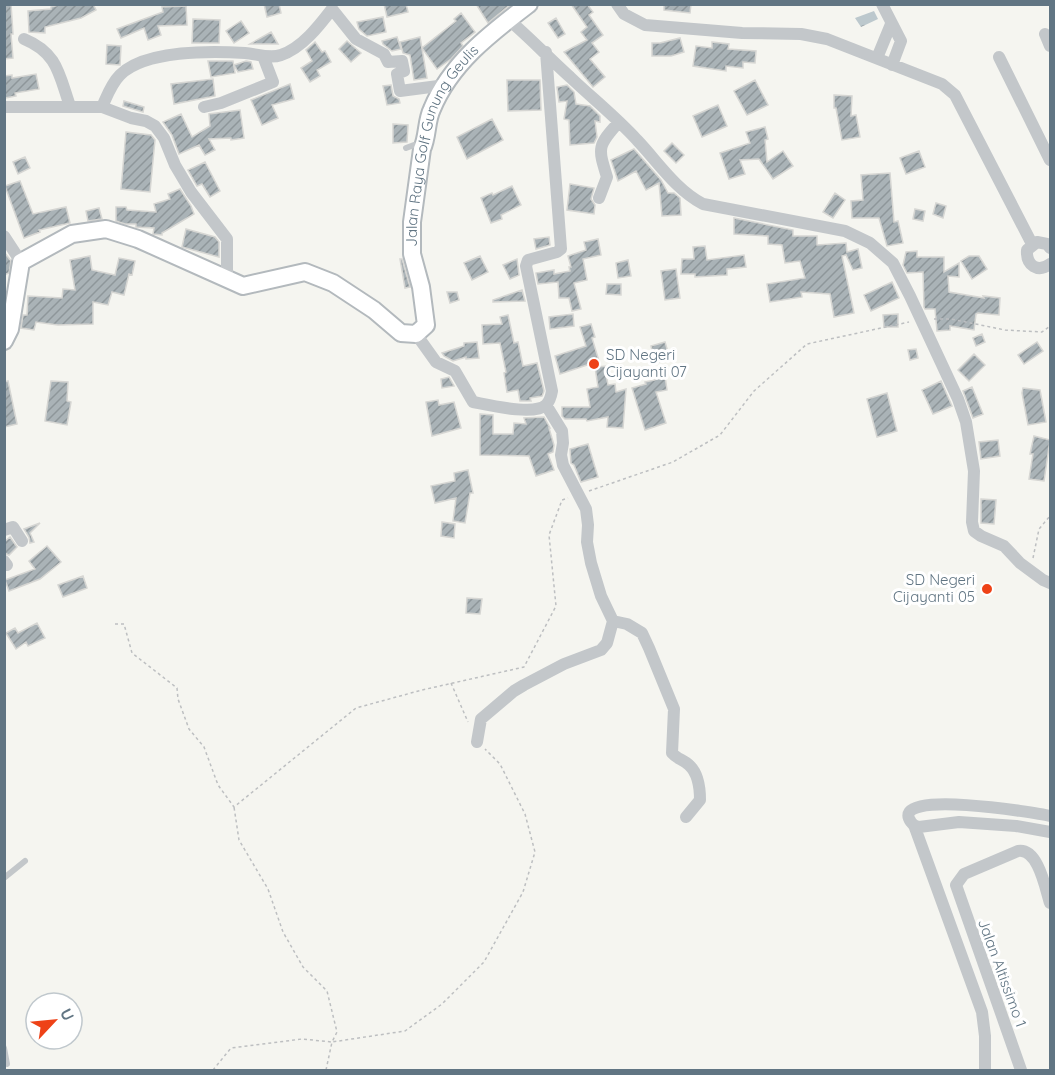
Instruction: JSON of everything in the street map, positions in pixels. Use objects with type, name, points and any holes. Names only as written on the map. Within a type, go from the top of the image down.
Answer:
[{"type":"main road","name":"Jalan Raya Golf Gunung Geulis","points":[[416,334],[426,325],[421,287],[412,254],[414,148],[427,138],[431,110],[461,62],[529,4]]},
{"type":"main road","points":[[4,341],[10,329],[21,262],[72,234],[106,229],[138,239],[243,286],[305,272],[341,288],[374,310],[401,333],[416,334]]},
{"type":"street","points":[[617,4],[624,14],[645,25],[742,33],[801,34],[827,39],[942,84],[954,95],[1032,244]]},
{"type":"street","points":[[882,4],[901,41],[892,65]]},
{"type":"street","points":[[102,107],[111,86],[121,74],[135,65],[183,53],[219,52],[276,57],[293,49],[316,29],[332,9],[356,39],[384,54],[388,62],[402,61],[404,70],[397,74],[400,91],[446,85]]},
{"type":"street","points":[[509,20],[619,122],[682,191],[703,204],[845,231],[870,243],[893,263],[958,399],[966,422],[974,471],[972,522],[974,531],[1004,546],[1031,572],[1050,583]]},
{"type":"street","points":[[877,58],[891,24]]},
{"type":"street","points":[[1045,34],[1050,46]]},
{"type":"street","points":[[24,39],[46,51],[54,62],[70,106]]},
{"type":"street","points":[[416,334],[436,362],[455,371],[473,402],[524,409],[541,408],[550,399],[552,392],[526,266],[528,260],[561,249],[546,52]]},
{"type":"street","points":[[204,107],[227,101],[273,82],[263,56]]},
{"type":"street","points":[[999,57],[1050,160]]},
{"type":"street","points":[[4,107],[102,107],[155,126],[164,138],[175,165],[191,192],[227,239],[227,278]]},
{"type":"street","points":[[599,198],[607,177],[600,149],[607,135],[619,122]]},
{"type":"street","points":[[1038,134],[1050,128]]},
{"type":"street","points":[[4,236],[21,262]]},
{"type":"street","points":[[1049,245],[1037,242],[1032,244],[1027,250],[1027,258],[1036,268],[1044,268],[1050,264]]},
{"type":"street","points":[[477,742],[481,719],[524,685],[564,664],[601,650],[608,643],[613,621],[601,596],[591,563],[587,542],[586,509],[563,465],[562,431],[546,405]]},
{"type":"street","points":[[4,530],[13,527],[22,541]]},
{"type":"street","points":[[613,621],[627,624],[642,633],[674,709],[672,753],[689,765],[694,772],[700,792],[700,800],[686,818]]},
{"type":"street","points":[[985,1071],[982,1012],[914,825],[909,820],[909,813],[913,808],[925,805],[990,807],[1050,816]]},
{"type":"street","points":[[914,825],[926,827],[959,822],[988,823],[1050,832]]},
{"type":"street","name":"Jalan Altissimo 1","points":[[1021,1071],[956,885],[964,874],[1025,850],[1036,861],[1050,903]]},
{"type":"lane","points":[[4,878],[25,861]]},
{"type":"lane","points":[[4,1048],[6,1066]]},
{"type":"path","points":[[234,807],[356,708],[524,667],[556,606],[549,535],[562,500],[673,462],[720,435],[754,391],[807,344],[920,320],[951,319],[1005,330],[1042,332],[1050,326]]},
{"type":"path","points":[[1031,572],[1039,529],[1050,516]]},
{"type":"path","points":[[115,624],[124,624],[132,653],[177,688],[178,699],[189,729],[204,747],[218,785],[234,807],[239,840],[268,889],[283,932],[303,967],[327,991],[337,1032],[332,1042],[326,1071]]},
{"type":"path","points":[[451,683],[469,722]]},
{"type":"path","points":[[213,1071],[231,1048],[302,1039],[332,1042],[405,1031],[442,1004],[484,962],[523,892],[535,852],[525,814],[500,764],[477,742]]},
{"type":"water","points":[[874,11],[878,19],[861,27],[855,18]]},
{"type":"building","points":[[4,4],[11,4],[13,58],[4,59]]},
{"type":"building","points":[[62,4],[93,4],[96,10],[81,18],[45,27],[45,33],[29,32],[28,11],[51,9],[51,7]]},
{"type":"building","points":[[264,4],[279,4],[281,13],[267,17]]},
{"type":"building","points":[[384,4],[406,4],[408,12],[387,17]]},
{"type":"building","points":[[476,4],[511,4],[488,23]]},
{"type":"building","points":[[571,4],[587,4],[593,12],[589,15],[603,35],[592,43],[599,52],[590,59],[605,77],[593,87],[564,52],[587,40],[581,32],[587,27]]},
{"type":"building","points":[[664,4],[691,4],[690,13],[664,10]]},
{"type":"building","points":[[186,6],[187,25],[158,26],[161,35],[148,40],[144,28],[121,38],[117,29],[163,12],[162,7]]},
{"type":"building","points":[[461,13],[475,32],[461,43],[463,46],[451,59],[437,69],[422,48],[456,21],[454,19]]},
{"type":"building","points":[[383,17],[386,32],[367,36],[359,29],[357,22]]},
{"type":"building","points":[[556,18],[565,34],[558,38],[548,23]]},
{"type":"building","points":[[193,19],[220,20],[219,43],[192,43]]},
{"type":"building","points":[[241,21],[249,33],[234,43],[226,31]]},
{"type":"building","points":[[271,32],[278,44],[250,44]]},
{"type":"building","points":[[397,37],[401,49],[392,51],[383,44],[382,41]]},
{"type":"building","points":[[420,37],[427,78],[414,80],[410,55],[403,53],[400,42]]},
{"type":"building","points":[[680,38],[684,52],[671,56],[652,56],[652,43]]},
{"type":"building","points":[[347,41],[361,53],[351,62],[339,49]]},
{"type":"building","points":[[315,42],[322,52],[325,51],[331,62],[317,70],[320,76],[310,82],[301,68],[312,61],[306,50]]},
{"type":"building","points":[[712,42],[729,44],[728,49],[756,51],[755,63],[743,62],[743,68],[726,66],[726,71],[693,66],[696,46],[712,48]]},
{"type":"building","points":[[107,45],[121,46],[120,65],[106,64]]},
{"type":"building","points":[[208,61],[233,61],[235,73],[211,77]]},
{"type":"building","points":[[246,61],[251,62],[253,69],[238,72],[234,65]]},
{"type":"building","points":[[36,74],[39,89],[15,93],[16,96],[5,98],[4,76],[12,75],[12,78]]},
{"type":"building","points":[[213,79],[215,96],[174,104],[171,84]]},
{"type":"building","points":[[507,80],[540,80],[541,110],[508,111]]},
{"type":"building","points":[[755,80],[768,105],[747,115],[734,91]]},
{"type":"building","points":[[290,84],[294,99],[272,105],[278,118],[262,125],[251,100]]},
{"type":"building","points":[[391,85],[393,96],[399,99],[400,103],[387,105],[383,86]]},
{"type":"building","points":[[567,85],[574,92],[576,104],[590,106],[600,116],[600,122],[595,121],[597,137],[594,143],[570,145],[569,120],[564,119],[567,101],[559,102],[557,87]]},
{"type":"building","points":[[834,95],[852,96],[851,116],[856,115],[860,137],[842,140],[836,108],[834,108]]},
{"type":"building","points":[[124,101],[144,107],[143,112],[123,106]]},
{"type":"building","points":[[718,105],[727,126],[702,137],[693,116]]},
{"type":"building","points":[[240,110],[244,138],[209,139],[215,150],[205,155],[199,145],[179,154],[172,135],[163,122],[181,114],[192,137],[210,126],[209,114]]},
{"type":"building","points":[[492,119],[503,140],[467,159],[457,137]]},
{"type":"building","points":[[393,124],[408,125],[407,142],[393,143]]},
{"type":"building","points":[[765,127],[768,139],[765,140],[767,162],[783,151],[793,166],[773,179],[759,159],[740,160],[745,174],[729,179],[720,153],[750,143],[746,132]]},
{"type":"building","points":[[126,132],[151,135],[155,140],[150,192],[121,189]]},
{"type":"building","points":[[672,143],[684,155],[676,163],[664,151]]},
{"type":"building","points":[[634,149],[661,180],[668,193],[674,193],[680,198],[681,215],[662,216],[659,183],[646,190],[636,171],[618,181],[611,160]]},
{"type":"building","points":[[919,151],[925,167],[906,174],[900,158]]},
{"type":"building","points":[[25,157],[30,168],[18,174],[13,162]]},
{"type":"building","points":[[205,162],[220,191],[210,197],[202,184],[197,186],[188,170]]},
{"type":"building","points":[[890,173],[894,222],[898,221],[903,243],[887,246],[879,218],[852,218],[851,201],[863,200],[861,175]]},
{"type":"building","points":[[20,181],[33,214],[66,207],[70,223],[39,230],[40,232],[24,238],[5,186]]},
{"type":"building","points":[[570,184],[594,188],[591,199],[595,205],[594,214],[567,210]]},
{"type":"building","points":[[512,186],[521,205],[501,215],[502,219],[491,223],[481,198]]},
{"type":"building","points":[[180,189],[194,214],[162,235],[153,234],[154,228],[136,227],[136,224],[116,221],[116,207],[156,212],[154,204],[170,199],[168,194]]},
{"type":"building","points":[[835,193],[845,200],[833,218],[823,212]]},
{"type":"building","points":[[936,203],[946,206],[943,218],[933,214]]},
{"type":"building","points":[[99,208],[102,219],[88,221],[86,211]]},
{"type":"building","points":[[915,209],[925,211],[923,221],[913,219]]},
{"type":"building","points":[[734,218],[793,230],[793,236],[817,236],[817,245],[846,243],[847,252],[858,249],[862,268],[853,270],[846,255],[842,256],[854,313],[834,317],[830,294],[801,292],[802,297],[770,302],[767,284],[805,278],[800,261],[785,263],[782,245],[768,244],[768,236],[734,234]]},
{"type":"building","points":[[186,229],[215,237],[219,242],[219,257],[182,247]]},
{"type":"building","points":[[549,237],[550,245],[536,249],[534,239]]},
{"type":"building","points":[[598,239],[601,255],[583,259],[587,280],[574,283],[581,309],[572,311],[569,298],[559,298],[558,282],[538,284],[536,273],[554,270],[554,274],[570,271],[568,256],[586,250],[584,242]]},
{"type":"building","points":[[705,246],[707,260],[744,255],[746,267],[727,269],[727,275],[695,277],[695,274],[681,274],[682,259],[694,259],[693,247]]},
{"type":"building","points":[[917,251],[917,257],[944,257],[944,272],[959,263],[959,277],[948,276],[949,292],[984,298],[983,296],[1000,298],[999,315],[976,314],[974,330],[950,326],[950,330],[937,331],[935,309],[924,307],[923,272],[907,273],[903,265],[906,252]]},
{"type":"building","points":[[4,252],[11,261],[9,273],[4,275]]},
{"type":"building","points":[[90,256],[92,270],[115,275],[119,258],[135,261],[124,295],[112,292],[108,305],[93,302],[93,324],[58,325],[36,322],[34,330],[21,328],[23,315],[27,315],[28,296],[62,298],[63,289],[75,290],[70,260]]},
{"type":"building","points":[[480,256],[488,272],[472,280],[464,263]]},
{"type":"building","points":[[969,256],[979,256],[987,269],[972,279],[961,261]]},
{"type":"building","points":[[400,259],[402,259],[410,287],[405,288]]},
{"type":"building","points":[[517,259],[519,275],[510,279],[503,265]]},
{"type":"building","points":[[628,260],[631,276],[618,278],[616,263]]},
{"type":"building","points":[[676,269],[680,298],[665,300],[661,271]]},
{"type":"building","points":[[892,282],[899,298],[871,311],[864,295]]},
{"type":"building","points":[[607,284],[621,284],[621,295],[606,294]]},
{"type":"building","points":[[522,290],[525,301],[493,302],[493,300]]},
{"type":"building","points":[[447,292],[457,292],[459,300],[450,303]]},
{"type":"building","points":[[573,314],[574,326],[550,329],[549,317]]},
{"type":"building","points":[[898,314],[898,327],[884,327],[883,315]]},
{"type":"building","points":[[508,315],[514,343],[518,342],[523,366],[537,363],[544,391],[542,396],[530,398],[531,401],[520,401],[518,390],[507,392],[504,373],[506,372],[500,343],[483,344],[482,325],[502,324],[500,317]]},
{"type":"building","points":[[591,324],[595,337],[592,338],[599,361],[560,374],[555,356],[586,346],[580,327]]},
{"type":"building","points":[[982,334],[985,342],[976,346],[973,338]]},
{"type":"building","points":[[477,342],[479,358],[466,359],[466,357],[453,361],[442,353],[464,346],[464,343]]},
{"type":"building","points":[[665,342],[670,359],[655,363],[651,346]]},
{"type":"building","points":[[1037,342],[1043,351],[1024,364],[1018,355]]},
{"type":"building","points":[[916,349],[918,358],[910,360],[908,350]]},
{"type":"building","points":[[974,354],[985,365],[969,381],[958,370]]},
{"type":"building","points":[[609,366],[610,374],[606,375],[608,385],[615,384],[616,392],[626,389],[623,428],[607,427],[608,417],[587,421],[586,419],[565,419],[562,416],[562,407],[590,407],[587,389],[598,387],[595,367]]},
{"type":"building","points":[[665,376],[667,390],[656,392],[666,423],[645,430],[632,388]]},
{"type":"building","points":[[449,377],[454,386],[442,388],[441,379]]},
{"type":"building","points":[[8,381],[17,424],[4,427],[4,382]]},
{"type":"building","points":[[51,381],[68,382],[67,401],[71,402],[67,425],[45,421]]},
{"type":"building","points":[[941,381],[952,406],[933,414],[922,390]]},
{"type":"building","points":[[972,387],[983,414],[973,418],[963,391]]},
{"type":"building","points":[[1023,388],[1040,390],[1046,422],[1028,425]]},
{"type":"building","points":[[887,393],[897,431],[877,437],[867,399]]},
{"type":"building","points":[[438,400],[439,405],[454,402],[461,428],[432,436],[426,402]]},
{"type":"building","points":[[480,414],[493,415],[493,434],[513,434],[514,423],[526,424],[524,418],[544,417],[550,428],[554,445],[553,452],[548,454],[554,470],[536,476],[529,456],[480,455]]},
{"type":"building","points":[[1034,436],[1050,440],[1044,481],[1029,479],[1033,454],[1030,454]]},
{"type":"building","points":[[998,440],[1000,456],[981,459],[979,442]]},
{"type":"building","points":[[588,444],[598,477],[581,482],[571,463],[570,449]]},
{"type":"building","points":[[468,470],[473,493],[470,493],[465,523],[453,521],[456,498],[435,503],[431,486],[455,481],[454,473]]},
{"type":"building","points":[[981,499],[996,500],[994,524],[981,523]]},
{"type":"building","points":[[442,522],[455,524],[454,538],[441,536]]},
{"type":"building","points":[[40,523],[30,533],[34,542],[30,543],[24,529]]},
{"type":"building","points":[[10,537],[17,547],[9,555],[4,553],[4,542]]},
{"type":"building","points":[[47,546],[61,562],[40,579],[9,591],[5,580],[35,569],[29,561]]},
{"type":"building","points":[[83,576],[87,588],[63,597],[58,585]]},
{"type":"building","points":[[467,598],[482,599],[480,614],[466,613]]},
{"type":"building","points":[[37,623],[45,638],[28,646],[26,642],[16,649],[6,633],[15,628],[18,633]]},
{"type":"place","name":"SD Negeri Cijayanti 07","points":[[594,364]]},
{"type":"place","name":"SD Negeri Cijayanti 05","points":[[987,589]]}]
